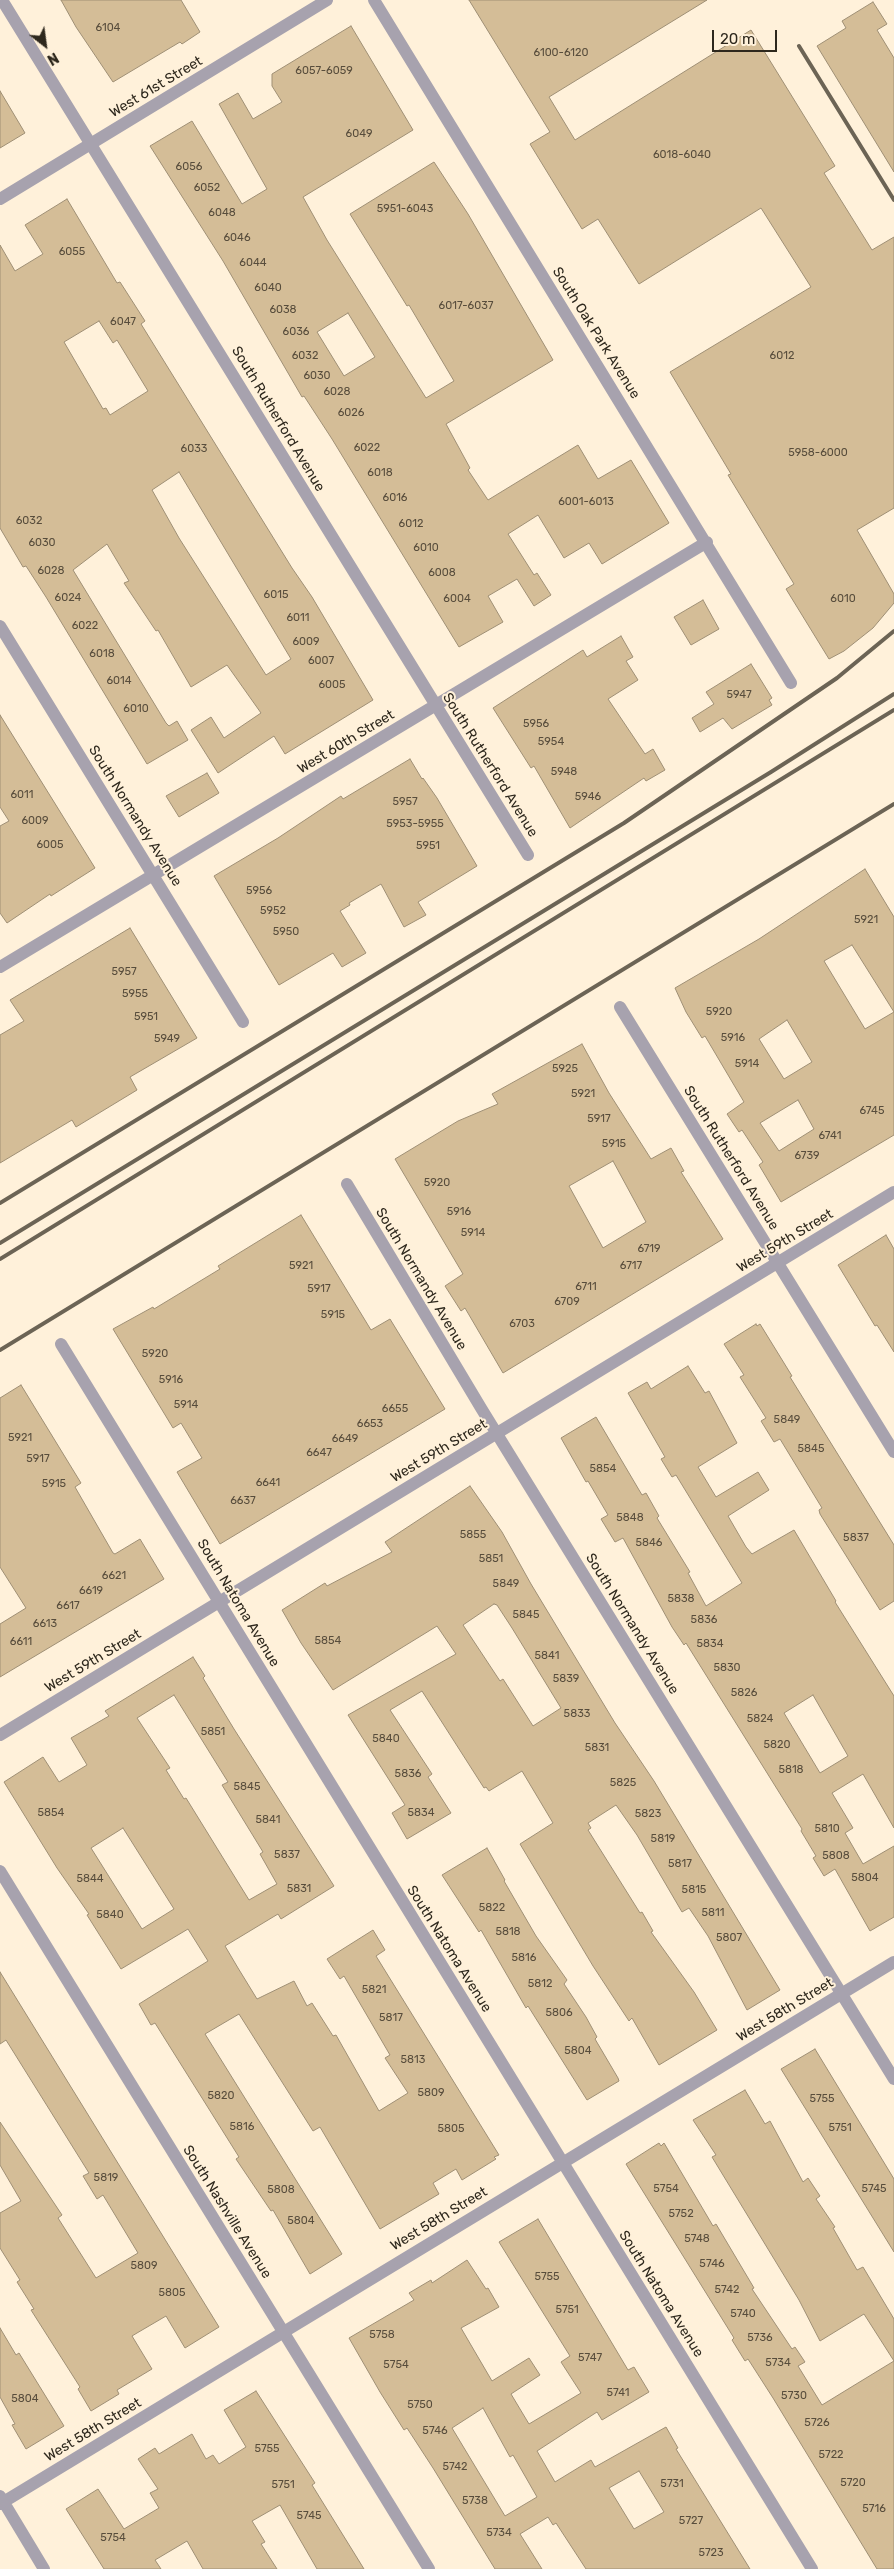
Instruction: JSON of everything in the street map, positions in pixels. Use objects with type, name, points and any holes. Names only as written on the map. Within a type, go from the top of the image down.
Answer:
[{"type":"street","name":"South Rutherford Avenue","points":[[2,0],[528,855]]},
{"type":"street","name":"West 61st Street","points":[[0,199],[327,0]]},
{"type":"street","name":"South Oak Park Avenue","points":[[374,0],[707,542],[791,683]]},
{"type":"street","name":"West 60th Street","points":[[0,967],[707,542]]},
{"type":"street","name":"South Normandy Avenue","points":[[0,626],[243,1022]]},
{"type":"street","name":"South Rutherford Avenue","points":[[620,1007],[894,1452]]},
{"type":"street","name":"South Normandy Avenue","points":[[347,1184],[497,1434],[894,2079]]},
{"type":"street","name":"West 59th Street","points":[[0,1735],[894,1192]]},
{"type":"street","name":"South Natoma Avenue","points":[[61,1344],[812,2569]]},
{"type":"street","name":"South Nashville Avenue","points":[[0,1871],[429,2569]]},
{"type":"street","name":"West 58th Street","points":[[1,2501],[894,1962]]},
{"type":"street","points":[[1,2501],[44,2569]]},
{"type":"building","points":[[61,0],[181,0],[200,32],[113,82],[76,27]]},
{"type":"building","points":[[469,0],[707,0],[549,97],[575,140],[751,30],[835,166],[824,173],[872,250],[894,237],[894,508],[857,530],[894,594],[894,603],[873,628],[844,651],[829,659],[786,589],[794,584],[728,475],[731,474],[670,372],[811,287],[761,208],[639,284],[598,219],[582,229],[530,144],[550,132]]},
{"type":"building","points":[[873,2],[887,24],[877,30],[894,58],[894,172],[817,46],[846,28],[842,21]]},
{"type":"building","points":[[351,26],[413,130],[303,197],[327,240],[426,398],[454,381],[409,305],[407,306],[350,214],[434,162],[468,214],[553,360],[446,424],[470,468],[468,470],[488,500],[578,445],[598,479],[631,460],[669,523],[602,564],[589,543],[564,558],[538,515],[508,534],[534,575],[537,573],[551,595],[534,606],[517,579],[488,596],[503,622],[459,647],[332,439],[304,396],[302,397],[223,261],[150,146],[192,121],[242,204],[267,189],[219,104],[238,93],[253,119],[282,102],[272,86],[272,74]],"holes":[[[348,313],[375,357],[344,376],[317,332]]]},
{"type":"building","points":[[0,91],[25,133],[0,148]]},
{"type":"building","points":[[67,199],[117,283],[120,282],[145,321],[141,324],[292,568],[312,597],[373,700],[285,754],[274,736],[218,773],[191,730],[211,717],[224,738],[261,713],[227,665],[191,687],[158,630],[156,631],[124,583],[129,581],[107,544],[73,570],[166,723],[169,726],[177,721],[188,740],[147,764],[46,597],[26,566],[23,567],[0,528],[0,245],[15,271],[43,254],[25,225]],"holes":[[[99,321],[113,343],[117,340],[148,391],[110,415],[106,408],[103,409],[64,342]],[[179,472],[291,659],[266,675],[179,538],[152,490]]]},
{"type":"building","points":[[703,600],[719,629],[691,645],[674,617]]},
{"type":"building","points":[[621,636],[633,657],[626,661],[638,680],[608,699],[645,754],[653,749],[665,770],[646,781],[644,778],[570,828],[534,766],[531,768],[493,708],[583,650],[587,657]]},
{"type":"building","points":[[751,664],[772,698],[769,700],[772,705],[732,729],[723,718],[700,732],[692,718],[714,704],[706,692]]},
{"type":"building","points":[[0,715],[95,868],[51,896],[50,894],[7,923],[0,913],[0,826],[9,821],[0,807]]},
{"type":"building","points":[[410,759],[422,779],[437,798],[477,866],[418,902],[426,915],[404,927],[381,884],[349,903],[350,905],[340,911],[366,953],[342,967],[333,953],[279,985],[214,876],[278,838],[341,796],[343,799]]},
{"type":"building","points":[[207,773],[219,793],[179,817],[166,796]]},
{"type":"building","points":[[865,869],[894,917],[894,1012],[894,1135],[781,1202],[759,1165],[763,1162],[742,1130],[739,1132],[727,1114],[744,1102],[705,1036],[702,1038],[686,1012],[675,988],[759,939]],"holes":[[[852,945],[894,1012],[865,1029],[824,961]],[[787,1020],[812,1062],[784,1079],[759,1039]],[[798,1100],[814,1129],[779,1151],[760,1123]]]},
{"type":"building","points":[[130,928],[197,1038],[130,1077],[137,1090],[76,1127],[72,1120],[0,1163],[0,1035],[24,1021],[10,1000]]},
{"type":"building","points":[[582,1044],[609,1093],[651,1159],[671,1148],[684,1171],[681,1172],[723,1239],[503,1373],[465,1308],[461,1311],[445,1286],[463,1274],[395,1159],[458,1121],[498,1104],[492,1094]],"holes":[[[613,1161],[646,1222],[603,1248],[569,1186]]]},
{"type":"building","points":[[301,1215],[371,1330],[390,1319],[445,1409],[220,1544],[177,1472],[202,1458],[181,1423],[173,1428],[113,1329],[153,1307],[154,1309],[220,1269],[218,1266]]},
{"type":"building","points":[[886,1235],[894,1249],[894,1352],[877,1325],[875,1326],[838,1265]]},
{"type":"building","points":[[756,1324],[757,1326],[760,1324],[792,1376],[790,1377],[894,1545],[894,1601],[880,1610],[820,1514],[819,1510],[822,1508],[780,1439],[774,1442],[761,1421],[766,1418],[740,1377],[744,1375],[724,1344]]},
{"type":"building","points":[[688,1366],[705,1393],[709,1391],[737,1443],[698,1467],[716,1497],[758,1472],[769,1490],[728,1516],[746,1547],[752,1554],[794,1530],[835,1602],[894,1696],[894,1828],[863,1774],[832,1793],[853,1828],[845,1833],[863,1864],[894,1846],[894,1917],[870,1931],[835,1869],[824,1876],[813,1858],[816,1856],[801,1831],[802,1829],[686,1643],[684,1645],[672,1627],[623,1538],[615,1542],[601,1519],[608,1515],[588,1481],[586,1482],[561,1438],[596,1417],[642,1495],[646,1493],[659,1516],[657,1518],[690,1572],[688,1573],[706,1606],[742,1583],[676,1475],[672,1477],[661,1459],[665,1457],[628,1393],[647,1382],[651,1389]],"holes":[[[813,1695],[848,1756],[820,1773],[784,1713]]]},
{"type":"building","points":[[21,1385],[81,1483],[75,1487],[113,1553],[115,1554],[140,1539],[164,1579],[0,1677],[0,1624],[26,1608],[0,1567],[0,1398]]},
{"type":"building","points":[[470,1486],[502,1532],[531,1584],[615,1723],[654,1781],[780,1990],[747,2010],[708,1936],[689,1908],[682,1912],[637,1835],[616,1805],[588,1823],[591,1828],[588,1830],[640,1913],[642,1912],[653,1931],[651,1932],[694,1992],[717,2030],[659,2065],[632,2018],[629,2021],[593,1966],[520,1844],[553,1823],[522,1771],[489,1791],[486,1787],[484,1788],[422,1691],[390,1710],[432,1774],[428,1777],[451,1813],[407,1839],[392,1813],[405,1805],[348,1715],[456,1654],[437,1626],[333,1690],[301,1643],[282,1610],[325,1583],[327,1586],[392,1552],[385,1542]],"holes":[[[494,1604],[497,1605],[561,1708],[533,1726],[503,1679],[500,1681],[463,1625]]]},
{"type":"building","points":[[193,1657],[205,1676],[203,1678],[234,1729],[334,1886],[281,1919],[278,1914],[225,1946],[257,1999],[294,1981],[307,2006],[312,2003],[333,2036],[336,2035],[379,2111],[408,2093],[385,2058],[390,2055],[344,1976],[340,1979],[327,1959],[373,1930],[385,1950],[376,1956],[499,2155],[494,2157],[496,2159],[462,2180],[456,2169],[433,2183],[439,2194],[380,2229],[320,2127],[313,2131],[239,2014],[205,2034],[342,2254],[310,2274],[273,2210],[271,2211],[236,2159],[239,2157],[155,2023],[151,2025],[139,2004],[208,1961],[188,1929],[121,1969],[87,1915],[89,1914],[57,1868],[4,1782],[43,1757],[59,1782],[87,1765],[71,1738],[109,1716],[105,1711]],"holes":[[[174,1695],[228,1782],[222,1785],[263,1852],[260,1854],[277,1884],[249,1900],[186,1798],[184,1799],[166,1770],[170,1768],[137,1718]],[[123,1828],[174,1909],[142,1929],[91,1848]]]},
{"type":"building","points":[[487,1848],[536,1936],[567,1980],[564,1984],[586,2017],[597,2037],[595,2039],[618,2078],[619,2081],[587,2100],[528,2006],[526,2008],[481,1930],[479,1932],[442,1875]]},
{"type":"building","points":[[0,1972],[219,2327],[185,2348],[166,2316],[132,2336],[152,2369],[117,2390],[119,2394],[91,2411],[78,2389],[80,2387],[31,2310],[34,2309],[17,2282],[20,2280],[0,2248],[0,2213],[21,2201],[0,2165],[0,2122],[62,2215],[58,2218],[96,2278],[138,2253],[103,2195],[97,2199],[83,2176],[89,2173],[6,2040],[0,2044]]},
{"type":"building","points":[[815,2049],[894,2179],[894,2252],[781,2069]]},
{"type":"building","points":[[745,2090],[765,2124],[770,2121],[803,2182],[808,2178],[820,2196],[816,2199],[835,2227],[833,2228],[857,2270],[863,2267],[894,2319],[894,2361],[864,2314],[820,2341],[799,2300],[712,2157],[716,2155],[693,2120]]},
{"type":"building","points":[[659,2143],[661,2146],[664,2143],[713,2226],[716,2224],[754,2288],[752,2289],[792,2349],[795,2347],[805,2362],[798,2366],[822,2405],[894,2361],[894,2569],[877,2569],[773,2398],[748,2359],[745,2361],[732,2340],[734,2338],[626,2164]]},
{"type":"building","points":[[538,2219],[628,2370],[634,2367],[649,2392],[602,2420],[597,2412],[537,2451],[555,2482],[591,2460],[595,2467],[666,2427],[678,2448],[676,2449],[750,2569],[586,2569],[556,2523],[553,2525],[548,2517],[520,2534],[542,2569],[495,2569],[407,2428],[404,2430],[349,2338],[414,2300],[409,2293],[431,2280],[432,2283],[467,2260],[486,2289],[488,2288],[499,2307],[461,2328],[492,2381],[529,2358],[540,2375],[511,2394],[529,2424],[581,2393],[561,2362],[570,2356],[499,2242]],"holes":[[[483,2408],[510,2457],[513,2455],[537,2497],[505,2516],[452,2428]],[[639,2471],[664,2512],[634,2529],[609,2488]]]},
{"type":"building","points":[[0,2328],[16,2355],[19,2353],[64,2426],[26,2449],[12,2425],[15,2424],[0,2397]]},
{"type":"building","points":[[256,2391],[315,2483],[312,2485],[364,2569],[317,2569],[280,2505],[252,2521],[265,2542],[261,2544],[277,2569],[203,2569],[187,2541],[155,2560],[161,2569],[104,2569],[66,2509],[98,2489],[124,2529],[159,2508],[150,2493],[158,2489],[138,2459],[155,2448],[159,2454],[192,2434],[206,2459],[213,2455],[219,2464],[246,2447],[224,2410]]},
{"type":"railway","points":[[799,46],[894,200]]},
{"type":"railway","points":[[0,1203],[624,823],[837,678],[894,631]]},
{"type":"railway","points":[[0,1243],[771,772],[894,694]]},
{"type":"railway","points":[[0,1259],[894,710]]},
{"type":"railway","points":[[0,1350],[894,804]]}]
